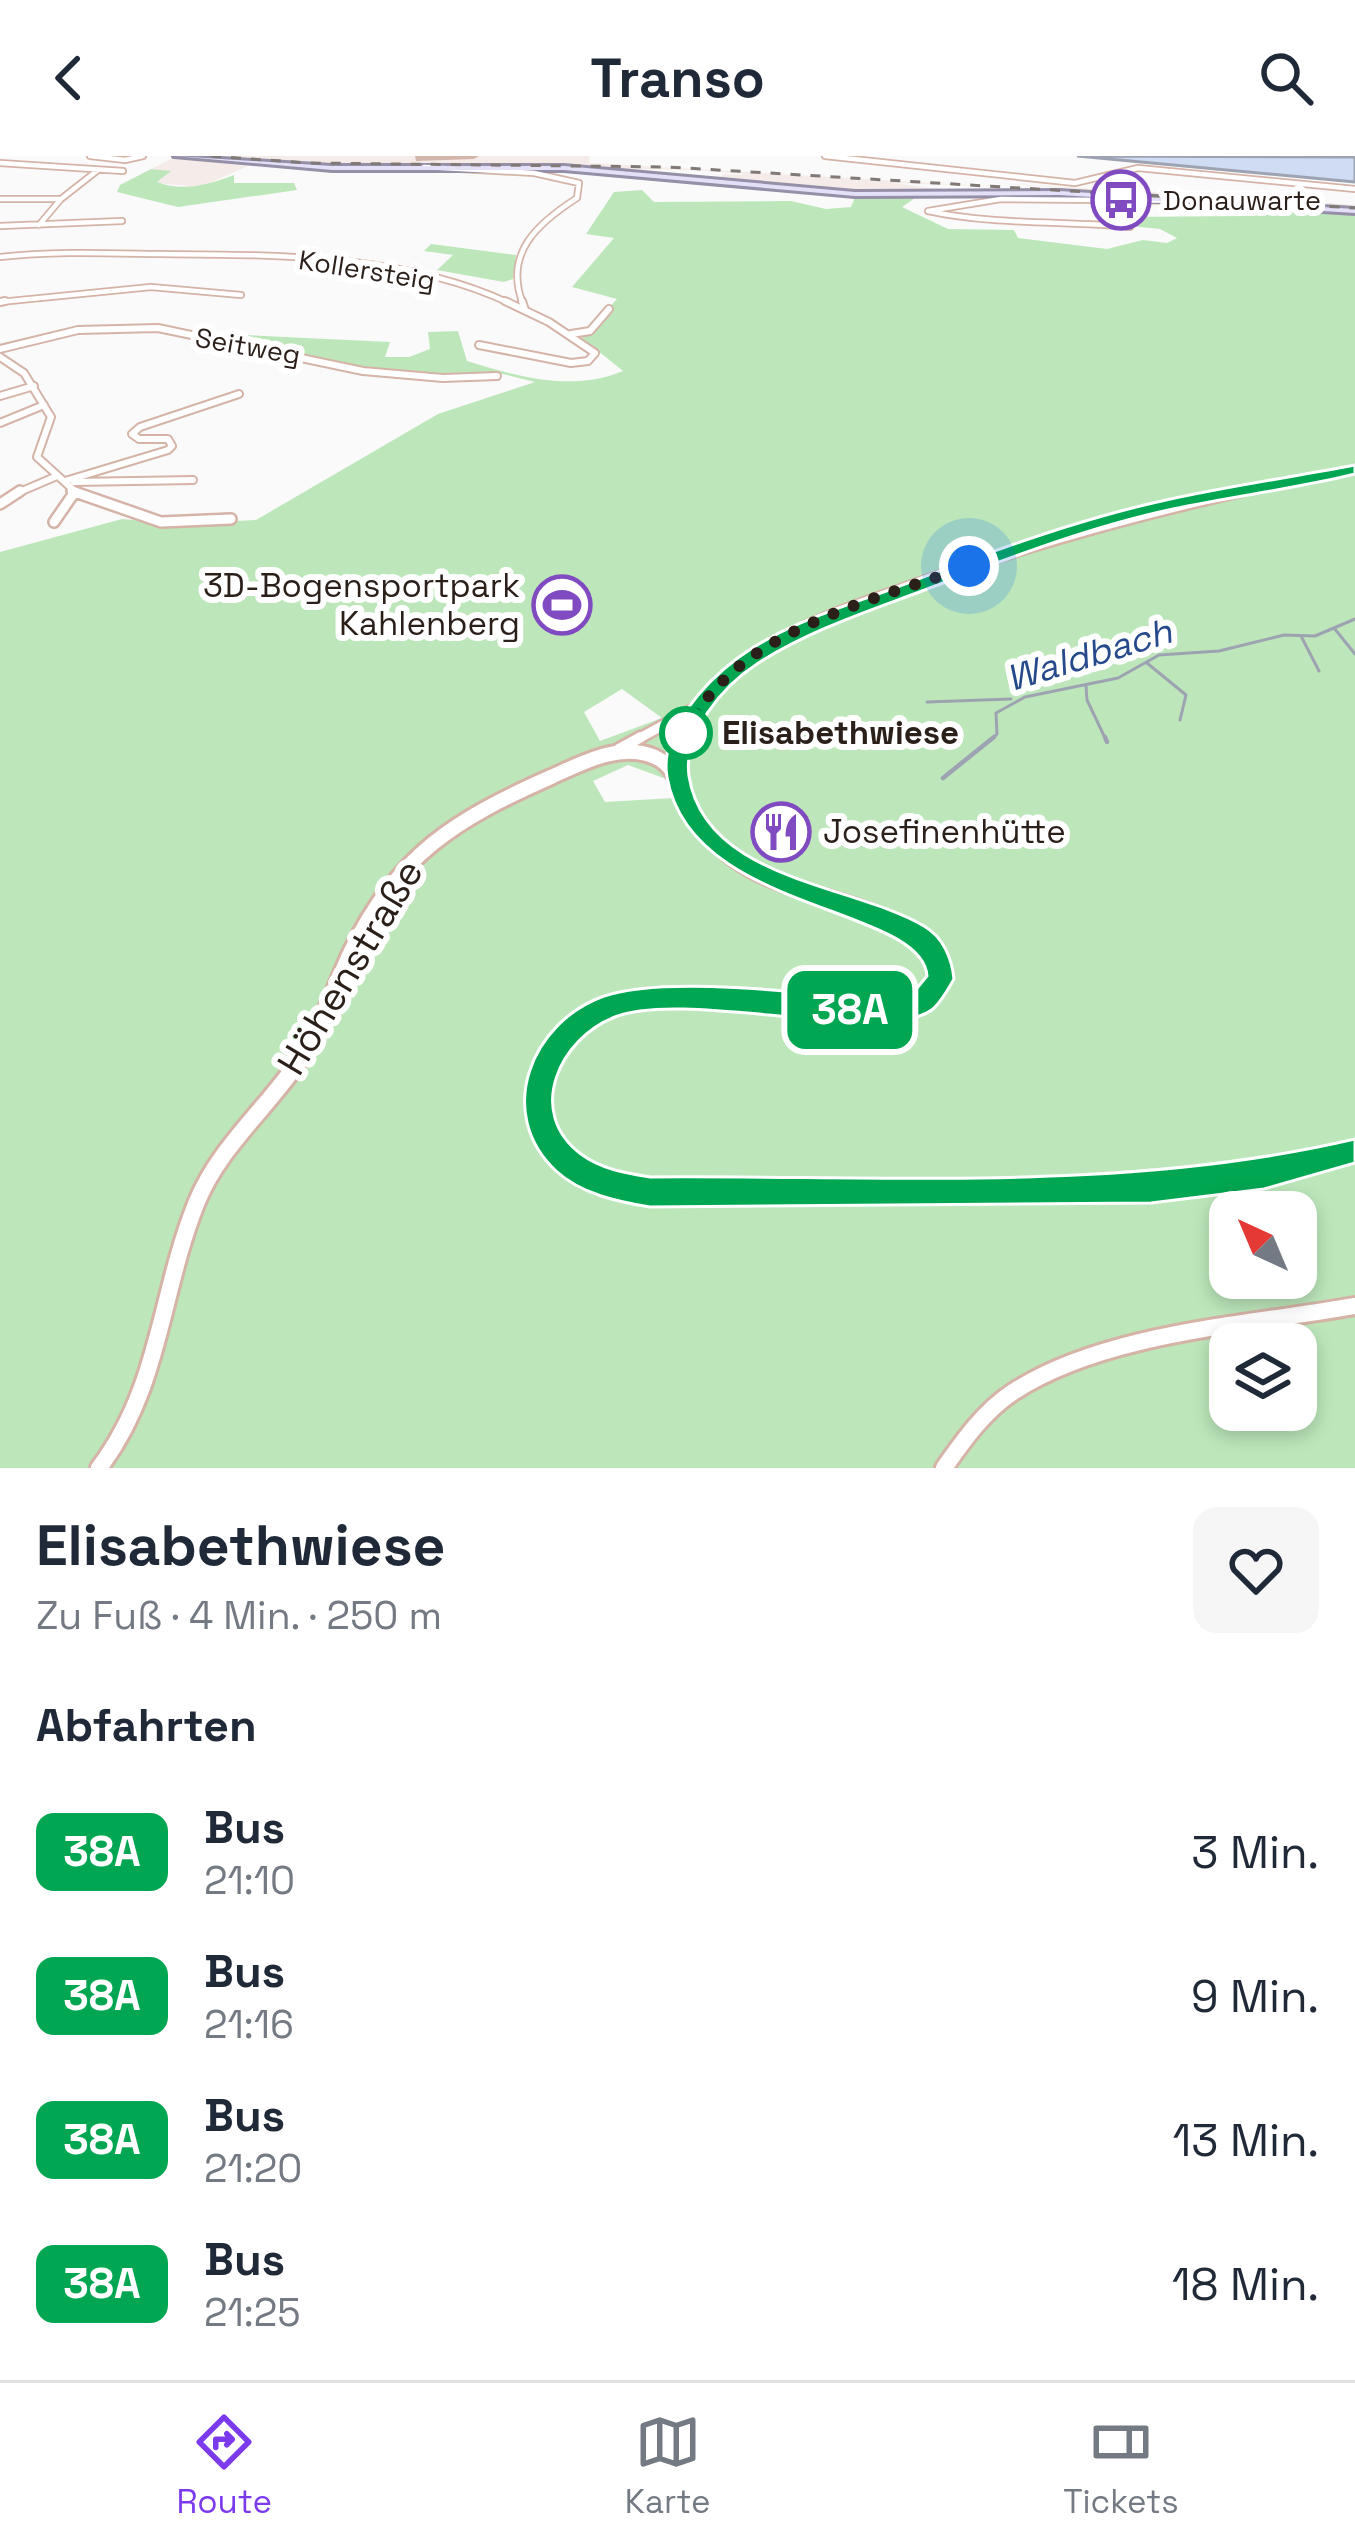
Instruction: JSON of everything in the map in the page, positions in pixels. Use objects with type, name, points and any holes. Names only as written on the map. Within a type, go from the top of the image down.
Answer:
[{"type":"main road","points":[[177,156],[284,166],[577,168],[895,196],[998,194],[1355,211]]},
{"type":"street","points":[[90,156],[125,160],[143,156]]},
{"type":"street","points":[[825,156],[1075,182],[1156,170],[1355,188]]},
{"type":"street","points":[[0,163],[124,171]]},
{"type":"street","points":[[424,167],[534,172],[579,182],[577,198],[542,220],[524,245],[517,289],[525,310]]},
{"type":"street","points":[[39,225],[61,199],[98,170]]},
{"type":"street","points":[[711,183],[722,174]]},
{"type":"street","points":[[983,174],[998,194]]},
{"type":"street","points":[[1077,197],[1001,199],[928,211],[966,219],[1046,218],[1130,227]]},
{"type":"street","points":[[0,199],[61,199]]},
{"type":"street","points":[[0,226],[122,221]]},
{"type":"street","name":"Kollersteig","points":[[0,258],[76,251],[313,260],[430,277],[501,296],[571,334]]},
{"type":"street","points":[[0,302],[103,288],[241,295]]},
{"type":"street","points":[[571,334],[590,331],[609,309]]},
{"type":"street","name":"Seitweg","points":[[0,353],[77,330],[158,328],[363,371],[443,378],[497,376]]},
{"type":"street","points":[[478,345],[588,362],[595,353],[571,334]]},
{"type":"street","points":[[0,353],[34,386],[44,405],[51,427],[39,442],[37,457],[74,493],[160,522],[231,519]]},
{"type":"street","points":[[0,396],[34,386]]},
{"type":"street","points":[[0,504],[61,479],[168,450],[172,442],[167,439],[139,439],[132,434],[140,427],[239,394]]},
{"type":"street","points":[[0,423],[44,405]]},
{"type":"street","name":"Höhenstraße","points":[[99,1468],[132,1424],[147,1389],[186,1231],[208,1178],[228,1144],[299,1060],[381,897],[416,852],[456,820],[620,753],[700,706],[746,662],[775,643],[950,572],[1166,505],[1355,470]]},
{"type":"street","points":[[61,479],[193,480]]},
{"type":"street","points":[[54,522],[74,493]]},
{"type":"street","name":"Höhenstraße","points":[[678,776],[682,744],[700,706]]},
{"type":"street","points":[[620,753],[658,758],[678,776],[693,815],[726,853],[772,881],[917,934],[939,960],[940,979],[922,1002],[889,1011],[660,1000],[625,1002],[590,1014],[554,1047],[537,1096],[545,1134],[581,1172],[613,1186],[650,1192],[1151,1188],[1264,1175],[1355,1153]]},
{"type":"street","points":[[944,1468],[998,1403],[1059,1368],[1119,1351],[1355,1306]]},
{"type":"shaded area","points":[[206,156],[590,156],[589,163],[987,186],[893,183],[953,191],[848,192],[713,182],[724,174],[755,175],[696,170],[313,164]]},
{"type":"shaded area","points":[[173,158],[248,166],[201,187],[155,183],[169,172],[151,169]]},
{"type":"shaded area","points":[[995,183],[1291,200],[1355,205],[1355,209]]},
{"type":"green space","points":[[151,169],[171,171],[157,182],[176,187],[234,175],[234,183],[294,183],[297,190],[178,207],[117,192],[120,185]]},
{"type":"green space","points":[[642,190],[654,202],[791,201],[826,209],[851,207],[855,197],[915,198],[902,207],[948,229],[1014,230],[1018,238],[1107,249],[1177,238],[1160,229],[1131,226],[1127,217],[1246,216],[1287,210],[1355,214],[1355,1468],[0,1468],[0,552],[122,519],[177,524],[256,520],[438,414],[535,382],[503,374],[365,372],[341,363],[218,344],[244,335],[390,342],[385,357],[409,357],[430,349],[428,332],[458,331],[467,361],[506,372],[585,381],[623,371],[582,338],[617,299],[572,287],[614,238],[586,234],[614,192]],"holes":[[[622,689],[662,718],[600,741],[584,712]],[[628,765],[666,779],[673,798],[605,802],[593,781]]]},
{"type":"green space","points":[[431,244],[516,255],[513,279],[504,282],[437,270],[453,255],[424,251]]},
{"type":"water","points":[[1077,156],[1355,157],[1355,182]]},
{"type":"building","points":[[776,807],[806,817],[788,839],[761,826]]},
{"type":"waterway","name":"Waldbach","points":[[994,737],[996,713],[1025,697],[1118,678],[1159,655],[1219,651],[1284,635],[1315,636],[1355,619]]},
{"type":"waterway","points":[[1334,628],[1355,654]]},
{"type":"waterway","points":[[1301,636],[1319,671]]},
{"type":"waterway","points":[[1147,663],[1186,695],[1180,720]]},
{"type":"waterway","points":[[1086,686],[1087,700],[1106,740]]},
{"type":"waterway","points":[[927,702],[1011,699]]},
{"type":"waterway","name":"Waldbach","points":[[943,778],[994,737]]},
{"type":"waterway","name":"Waldbach","points":[[991,740],[994,737]]},
{"type":"waterway","points":[[1105,737],[1107,742]]},
{"type":"railway","points":[[211,156],[307,163],[668,167],[1355,208]]},
{"type":"bus line","name":"38A","points":[[1355,470],[1166,505],[1020,548],[808,627],[746,662],[700,706],[682,744],[678,776],[693,815],[716,844],[760,875],[917,934],[939,960],[936,988],[912,1007],[889,1011],[735,1000],[643,1000],[608,1006],[562,1036],[545,1063],[537,1096],[545,1134],[569,1163],[613,1186],[650,1192],[1151,1188],[1264,1175],[1355,1153]]},
{"type":"place","name":"Donauwarte","points":[[1121,200]]},
{"type":"place","name":"3D-Bogensportpark Kahlenberg","points":[[562,605]]},
{"type":"place","name":"Elisabethwiese","points":[[686,733]]},
{"type":"place","name":"Josefinenhütte","points":[[781,832]]},
{"type":"route","points":[[686,733],[700,706],[719,686],[775,643],[969,566]]}]
